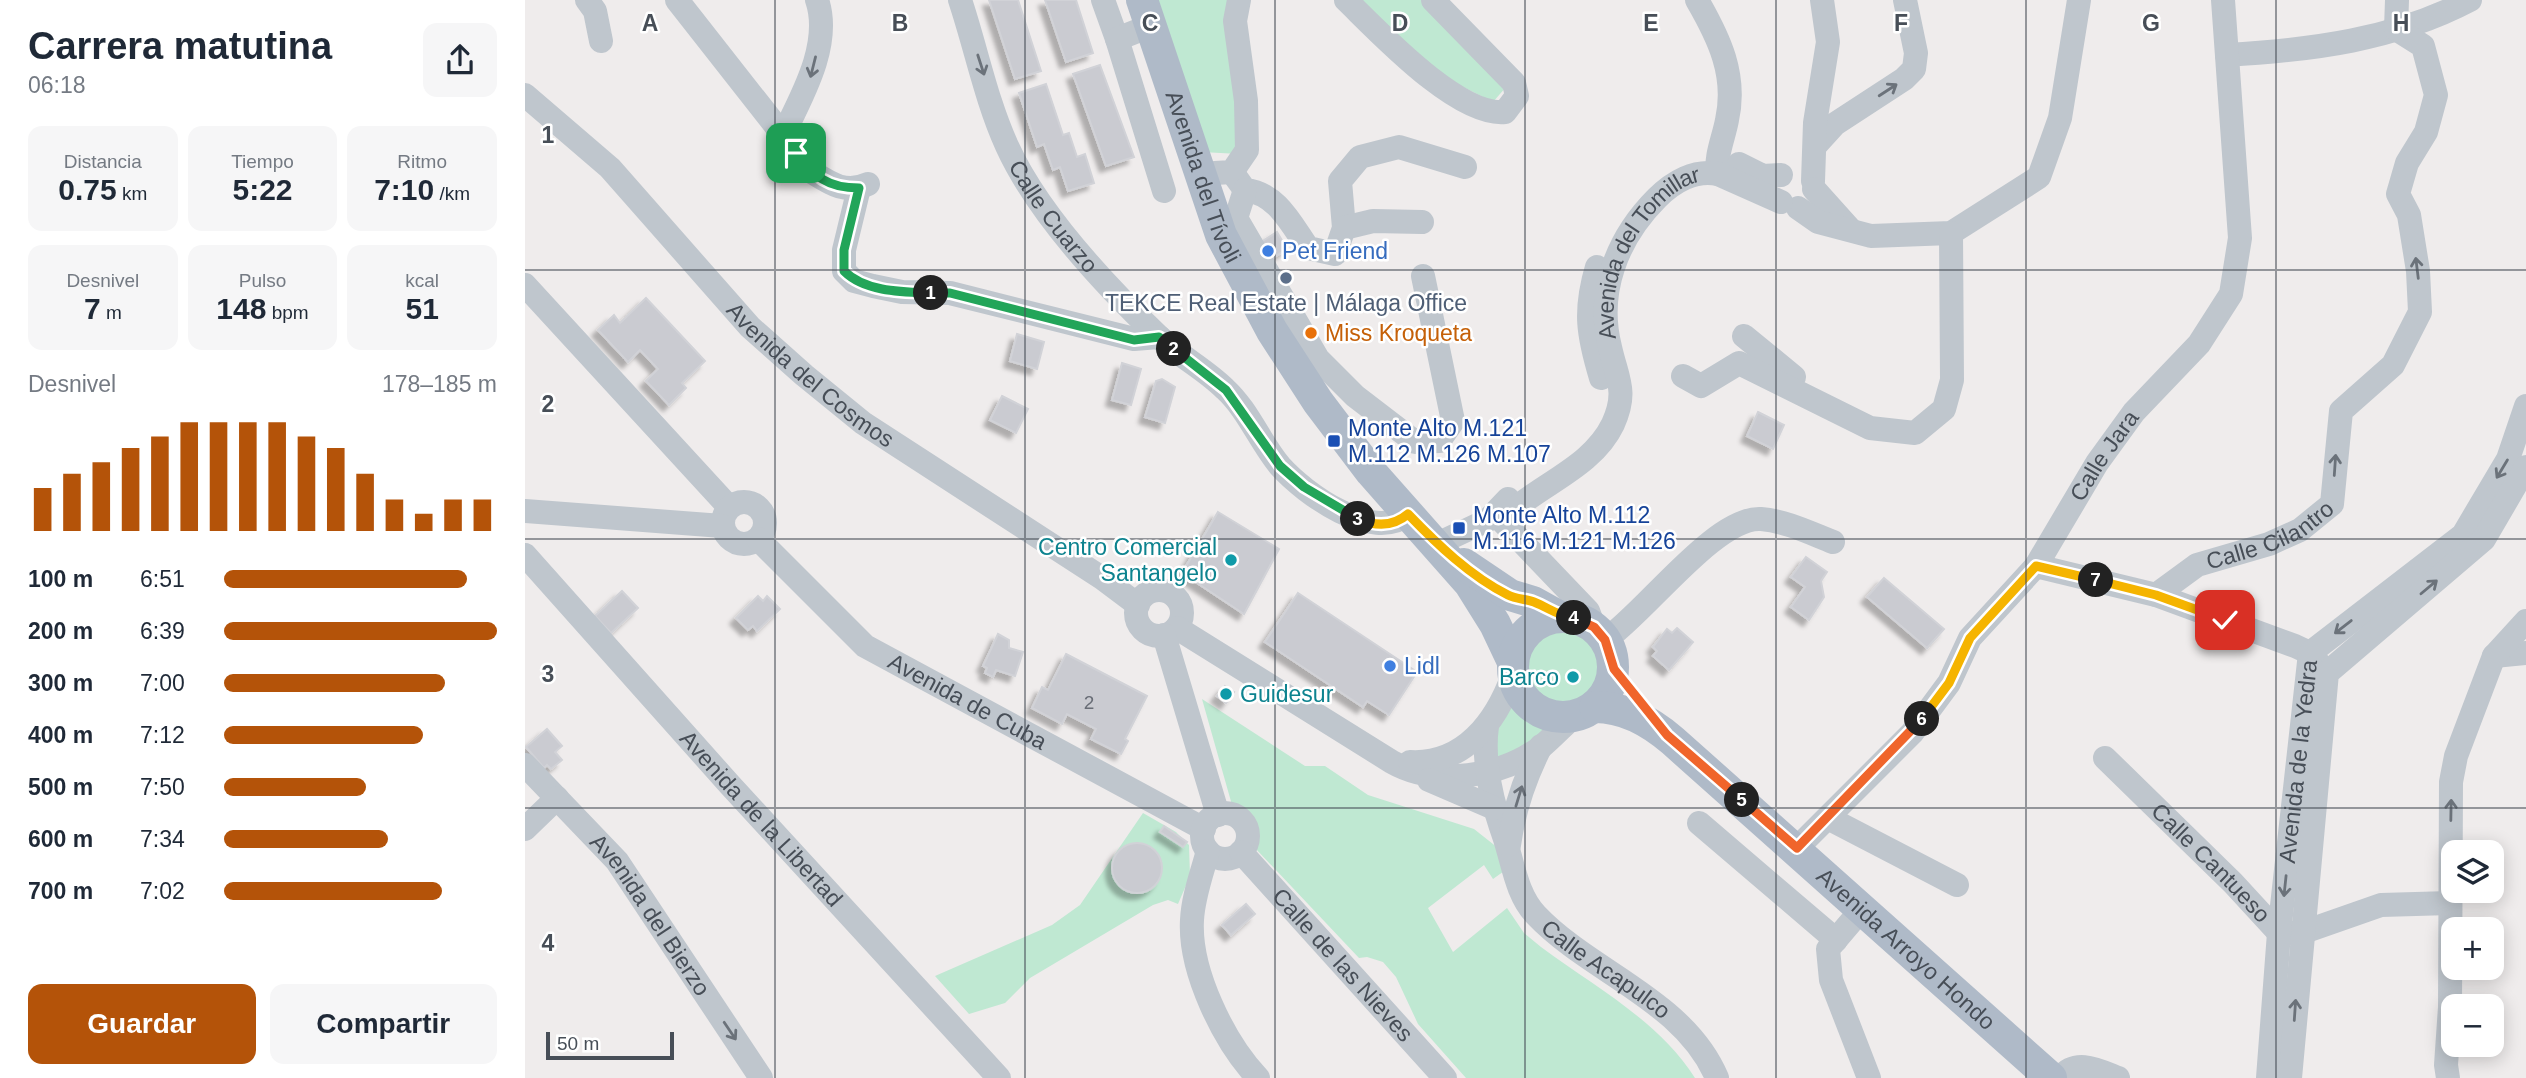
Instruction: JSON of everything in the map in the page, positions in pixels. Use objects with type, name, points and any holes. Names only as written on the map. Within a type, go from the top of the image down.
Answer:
[{"type":"main road","name":"Avenida del Tívoli","points":[[1146,13],[1221,235],[1272,331],[1318,402],[1371,472],[1470,584],[1495,624],[1513,668]]},
{"type":"main road","name":"Avenida del Tívoli","points":[[1437,544],[1510,596],[1546,616]]},
{"type":"main road","points":[[1546,616],[1572,617],[1604,645],[1609,690],[1584,712],[1546,715],[1534,709],[1517,688],[1513,668],[1520,641],[1546,616]]},
{"type":"main road","name":"Avenida Arroyo Hondo","points":[[1604,645],[1667,735]]},
{"type":"main road","name":"Avenida Arroyo Hondo","points":[[1584,712],[1611,707],[1640,718],[1667,735],[1797,848],[2051,1078]]},
{"type":"street","points":[[587,0],[595,11],[601,41]]},
{"type":"street","points":[[677,0],[812,172],[836,188],[864,186],[844,250],[844,271],[854,281],[902,292],[950,293],[1134,340],[1159,337]]},
{"type":"street","points":[[783,135],[815,70],[821,11],[817,0]]},
{"type":"street","name":"Calle Cuarzo","points":[[960,0],[1007,146],[1034,191],[1082,256],[1159,337],[1226,390],[1280,466],[1304,487],[1343,513],[1365,522],[1393,523],[1408,514]]},
{"type":"street","points":[[1103,0],[1164,191]]},
{"type":"street","points":[[1239,0],[1235,21],[1246,101],[1247,150],[1238,181],[1237,218],[1318,359],[1355,396],[1415,442],[1439,441],[1453,421],[1423,276]]},
{"type":"street","points":[[1346,0],[1402,55],[1470,106],[1493,113],[1505,112],[1517,96],[1514,83],[1433,0]]},
{"type":"street","points":[[1697,0],[1712,26],[1731,79],[1732,98],[1718,165]]},
{"type":"street","points":[[1822,0],[1828,42],[1816,123],[1811,200],[1789,205],[1776,192],[1816,123],[1850,113]]},
{"type":"street","points":[[1816,123],[1850,113],[1904,79],[1914,69],[1916,53],[1905,0]]},
{"type":"street","name":"Avenida del Tomillar","points":[[1604,645],[1588,611],[1503,525],[1505,518],[1590,455],[1607,434],[1620,405],[1622,391],[1604,317],[1609,278],[1632,228],[1650,204],[1676,182],[1718,165],[1818,222],[1887,237],[1951,233],[2039,177],[2060,118],[2078,0]]},
{"type":"street","name":"Calle Jara","points":[[1797,848],[1912,733],[1949,683],[1970,638],[2036,566],[2097,463],[2134,412],[2199,344],[2231,294],[2240,238],[2223,0]]},
{"type":"street","points":[[2396,29],[2397,0]]},
{"type":"street","points":[[2227,55],[2295,51],[2359,41],[2442,15],[2470,0]]},
{"type":"street","points":[[1117,39],[1146,13]]},
{"type":"street","name":"Calle Cilantro","points":[[2156,595],[2197,565],[2269,544],[2300,530],[2332,504],[2341,411],[2393,365],[2420,312],[2419,271],[2409,215],[2398,194],[2407,163],[2426,132],[2436,95],[2423,46],[2396,29]]},
{"type":"street","name":"Avenida del Cosmos","points":[[525,95],[610,168],[750,327],[804,375],[863,423],[1102,578],[1138,605]]},
{"type":"street","points":[[1200,174],[1238,181],[1260,191],[1272,199],[1308,248],[1335,254],[1344,228],[1340,181],[1360,157],[1399,147],[1465,167]]},
{"type":"street","points":[[1437,544],[1488,520],[1507,500],[1582,443],[1605,411],[1606,397],[1588,335],[1588,304],[1600,257],[1619,221],[1646,186],[1671,168],[1707,156],[1718,165],[1763,176],[1806,173],[1830,210],[1853,231]]},
{"type":"street","points":[[1344,228],[1373,221],[1422,222]]},
{"type":"street","points":[[1682,376],[1701,386],[1739,363],[1870,428],[1915,433],[1944,409],[1952,380],[1951,233]]},
{"type":"street","points":[[525,285],[725,517],[731,540],[739,544],[758,539],[765,521],[756,505],[742,501],[725,517],[525,511]]},
{"type":"street","points":[[1744,336],[1776,365],[1870,428]]},
{"type":"street","name":"Avenida de la Yedra","points":[[2290,1078],[2290,933],[2310,653],[2463,535],[2508,459],[2526,406]]},
{"type":"street","name":"Avenida de la Yedra","points":[[2268,1078],[2327,673],[2484,539],[2526,467]]},
{"type":"street","points":[[1604,645],[1728,527],[1759,519],[1788,524],[1833,541]]},
{"type":"street","points":[[1488,520],[1539,573],[1546,616]]},
{"type":"street","name":"Avenida de Cuba","points":[[758,539],[865,646],[1210,831],[1232,814],[1244,823],[1248,838],[1241,852]]},
{"type":"street","name":"Avenida de la Libertad","points":[[525,555],[730,785],[999,1078]]},
{"type":"street","points":[[2036,566],[2156,595],[2310,653],[2327,673]]},
{"type":"street","points":[[1241,852],[1226,859],[1210,831],[1170,631],[1182,608],[1176,597],[1169,592],[1151,592],[1138,605],[1137,616],[1144,631],[1151,635],[1170,631],[1405,769],[1423,775],[1454,776],[1489,771],[1542,747],[1584,712]]},
{"type":"street","points":[[2451,840],[2451,782],[2456,756],[2494,656],[2526,621]]},
{"type":"street","points":[[2494,656],[2526,653]]},
{"type":"street","points":[[1377,751],[1404,762],[1432,762],[1457,752],[1487,726],[1513,668]]},
{"type":"street","name":"Calle Acapulco","points":[[1487,726],[1485,750],[1494,808],[1517,882],[1534,914],[1662,1009],[1708,1056],[1717,1078]]},
{"type":"street","points":[[1509,850],[1513,813],[1522,786],[1542,747]]},
{"type":"street","name":"Calle Cantueso","points":[[2105,758],[2233,883],[2290,933]]},
{"type":"street","name":"Avenida del Bierzo","points":[[525,765],[617,861],[761,1078]]},
{"type":"street","points":[[1423,775],[1440,787],[1494,808]]},
{"type":"street","points":[[525,829],[557,798]]},
{"type":"street","points":[[1828,818],[1957,885]]},
{"type":"street","points":[[1699,823],[1836,940]]},
{"type":"street","points":[[1210,831],[1192,920],[1196,951],[1222,1030],[1237,1055],[1258,1078]]},
{"type":"street","name":"Calle de las Nieves","points":[[1241,852],[1445,1078]]},
{"type":"street","points":[[2290,933],[2381,905],[2450,903],[2450,1007],[2446,1065],[2448,1078]]},
{"type":"street","points":[[1862,909],[1828,949],[1831,980],[1869,1078]]},
{"type":"street","points":[[2060,1078],[2066,1070],[2085,1066],[2118,1078]]},
{"type":"green space","points":[[1150,0],[1234,0],[1239,154],[1202,152]]},
{"type":"green space","points":[[1359,0],[1423,0],[1506,87],[1493,102],[1439,75]]},
{"type":"green space","points":[[1556,630],[1570,630],[1584,636],[1594,646],[1600,667],[1598,681],[1584,698],[1570,704],[1556,704],[1542,698],[1532,688],[1526,674],[1526,660],[1532,646],[1542,636]]},
{"type":"green space","points":[[1202,699],[1305,766],[1325,766],[1368,795],[1474,829],[1498,848],[1507,869],[1493,879],[1484,865],[1428,908],[1453,952],[1507,908],[1524,933],[1645,1022],[1680,1057],[1695,1078],[1466,1078],[1418,1024],[1396,977],[1383,962],[1367,957],[1359,958],[1255,848],[1253,821],[1245,811],[1232,805]]},
{"type":"green space","points":[[1511,703],[1527,722],[1548,729],[1528,745],[1495,761],[1494,738]]},
{"type":"green space","points":[[1143,813],[1176,832],[1189,845],[1190,876],[1178,904],[1168,900],[1153,905],[1030,978],[1005,1003],[969,1014],[935,976],[1052,925],[1080,905]]},
{"type":"building","points":[[989,0],[1018,0],[1041,71],[1015,79]]},
{"type":"building","points":[[1045,0],[1076,0],[1093,53],[1066,62]]},
{"type":"building","points":[[1100,65],[1134,157],[1106,166],[1073,74]]},
{"type":"building","points":[[1046,84],[1063,135],[1069,133],[1077,157],[1085,154],[1094,183],[1068,191],[1060,167],[1053,170],[1044,144],[1037,147],[1019,93]]},
{"type":"building","points":[[1277,232],[1287,249],[1271,259],[1261,242]]},
{"type":"building","points":[[646,298],[705,361],[682,383],[686,388],[669,405],[646,381],[658,369],[640,350],[628,362],[598,330],[614,315],[620,323]]},
{"type":"building","points":[[1017,334],[1044,342],[1037,369],[1010,361]]},
{"type":"building","points":[[1122,363],[1141,369],[1131,405],[1112,400]]},
{"type":"building","points":[[1162,379],[1175,387],[1165,423],[1145,417],[1156,381]]},
{"type":"building","points":[[1002,396],[1028,409],[1016,433],[990,420]]},
{"type":"building","points":[[1758,412],[1784,425],[1773,449],[1747,436]]},
{"type":"building","name":"Centro Comercial Santangelo","points":[[1218,512],[1279,549],[1244,614],[1182,573]]},
{"type":"building","points":[[1806,557],[1827,572],[1821,581],[1824,597],[1809,620],[1791,607],[1805,587],[1791,577]]},
{"type":"building","points":[[1884,578],[1944,629],[1927,648],[1867,597]]},
{"type":"building","points":[[622,591],[638,608],[611,633],[595,616]]},
{"type":"building","points":[[1298,593],[1417,672],[1389,715],[1367,701],[1363,707],[1265,642]]},
{"type":"building","points":[[758,596],[763,601],[767,596],[780,609],[757,631],[753,626],[748,630],[736,618]]},
{"type":"building","points":[[1677,628],[1693,642],[1669,670],[1653,656],[1657,651],[1653,647],[1667,629],[1672,633]]},
{"type":"building","points":[[998,634],[1009,640],[1009,648],[1023,652],[1015,676],[996,670],[993,677],[985,673],[987,668],[983,666]]},
{"type":"building","points":[[1066,654],[1147,696],[1125,739],[1128,741],[1121,754],[1091,739],[1096,729],[1067,714],[1062,724],[1032,708],[1042,687],[1048,690]]},
{"type":"building","name":"Guidesur","points":[[1225,686],[1234,692],[1226,703],[1217,696]]},
{"type":"building","points":[[547,729],[562,746],[555,752],[562,760],[551,769],[547,765],[544,768],[526,747]]},
{"type":"building","points":[[1164,826],[1187,842],[1183,847],[1160,832]]},
{"type":"building","points":[[1137,843],[1155,850],[1162,868],[1155,886],[1137,893],[1119,886],[1112,868],[1119,850]]},
{"type":"building","points":[[1246,904],[1255,914],[1231,935],[1222,925]]},
{"type":"place","name":"Pet Friend","points":[[1268,251]]},
{"type":"place","name":"TEKCE Real Estate | Málaga Office","points":[[1286,278]]},
{"type":"place","name":"Miss Kroqueta","points":[[1311,333]]},
{"type":"place","name":"Monte Alto M.121 M.112 M.126 M.107","points":[[1334,441]]},
{"type":"place","name":"Monte Alto M.112 M.116 M.121 M.126","points":[[1459,528]]},
{"type":"place","name":"Centro Comercial Santangelo","points":[[1231,560]]},
{"type":"place","name":"Lidl","points":[[1390,666]]},
{"type":"place","name":"Barco","points":[[1573,677]]},
{"type":"place","name":"Guidesur","points":[[1226,694]]},
{"type":"route","points":[[796,153],[812,172],[836,188],[859,188],[844,250],[844,271],[854,281],[902,292],[950,293],[1134,340],[1159,337],[1226,390],[1280,466],[1304,487],[1343,513],[1365,522],[1393,523],[1408,514],[1437,544],[1510,596],[1533,602],[1560,617],[1572,617],[1594,627],[1610,649],[1614,669],[1667,735],[1797,848],[1912,733],[1949,683],[1970,638],[2036,566],[2156,595],[2225,620]]}]
